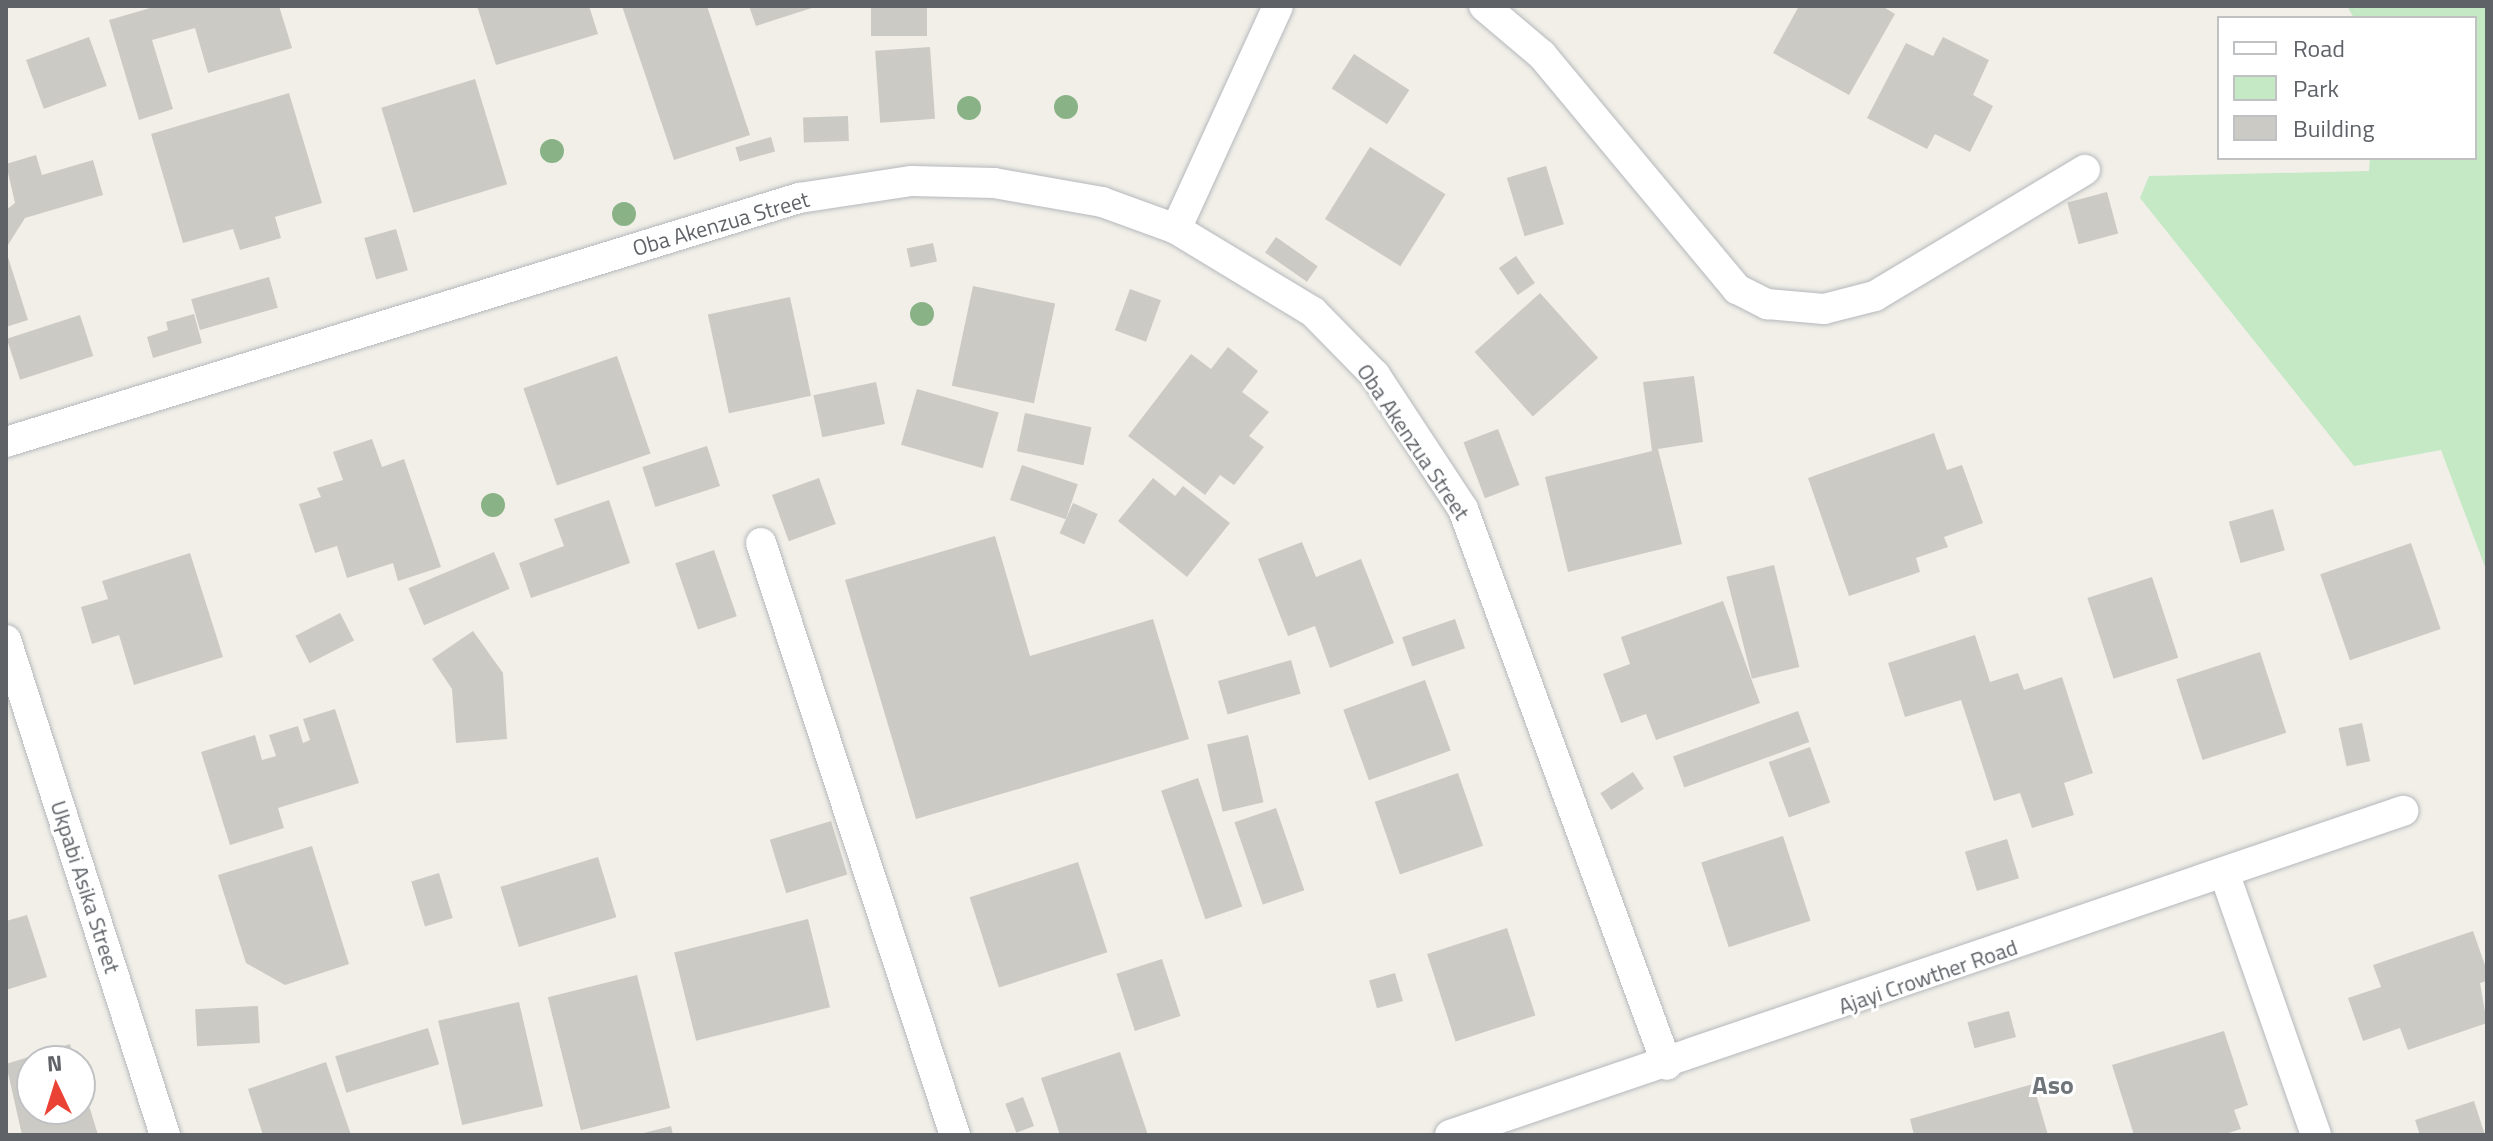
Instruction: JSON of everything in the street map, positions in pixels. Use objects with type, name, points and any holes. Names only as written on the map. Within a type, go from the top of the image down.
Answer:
[{"type":"street","points":[[1176,229],[1278,6]]},
{"type":"street","points":[[1484,6],[1542,55],[1737,289],[1767,304],[1824,309],[1875,296],[2085,170]]},
{"type":"street","name":"Oba Akenzua Street","points":[[6,442],[799,198],[912,181],[994,183],[1102,202],[1176,229],[1313,312],[1375,375],[1463,509],[1667,1065]]},
{"type":"street","points":[[761,543],[955,1135]]},
{"type":"street","name":"Ukpabi Asika Street","points":[[6,640],[165,1135]]},
{"type":"street","name":"Ajayi Crowther Road","points":[[1450,1135],[1667,1065],[2225,875],[2403,811]]},
{"type":"street","points":[[2225,875],[2316,1135]]},
{"type":"green space","points":[[2347,6],[2487,6],[2487,572],[2441,450],[2354,466],[2140,198],[2149,176],[2369,171],[2370,160],[2477,160],[2477,16],[2353,16]]},
{"type":"building","points":[[157,6],[279,6],[292,48],[208,73],[195,28],[152,40],[173,109],[139,120],[109,20]]},
{"type":"building","points":[[477,6],[589,6],[598,34],[496,65]]},
{"type":"building","points":[[622,6],[707,6],[750,135],[674,160]]},
{"type":"building","points":[[749,6],[815,6],[815,7],[756,26]]},
{"type":"building","points":[[871,6],[927,6],[927,36],[871,36]]},
{"type":"building","points":[[1799,6],[1882,6],[1895,14],[1849,95],[1773,53]]},
{"type":"building","points":[[89,37],[107,86],[44,109],[26,60]]},
{"type":"building","points":[[1943,37],[1989,60],[1973,95],[1993,106],[1970,152],[1935,134],[1927,149],[1867,118],[1906,43],[1933,56]]},
{"type":"building","points":[[930,47],[935,119],[880,123],[875,51]]},
{"type":"building","points":[[1354,54],[1409,90],[1387,124],[1332,88]]},
{"type":"building","points":[[475,79],[507,184],[413,213],[381,108]]},
{"type":"building","points":[[289,93],[322,203],[275,217],[281,238],[240,250],[233,229],[183,243],[151,134]]},
{"type":"building","points":[[848,116],[849,141],[804,143],[803,118]]},
{"type":"building","points":[[771,137],[775,151],[740,162],[735,147]]},
{"type":"building","points":[[1370,147],[1445,194],[1400,266],[1325,219]]},
{"type":"building","points":[[36,155],[42,175],[93,160],[103,195],[25,218],[6,248],[6,210],[15,203],[6,164]]},
{"type":"building","points":[[1546,166],[1564,224],[1525,236],[1507,178]]},
{"type":"building","points":[[2107,192],[2118,234],[2079,244],[2067,203]]},
{"type":"building","points":[[396,229],[408,270],[376,279],[364,238]]},
{"type":"building","points":[[1276,237],[1318,266],[1307,282],[1265,253]]},
{"type":"building","points":[[933,243],[937,262],[911,267],[907,249]]},
{"type":"building","points":[[6,255],[28,320],[6,327]]},
{"type":"building","points":[[1516,256],[1535,283],[1518,295],[1499,268]]},
{"type":"building","points":[[269,277],[278,308],[200,330],[191,299]]},
{"type":"building","points":[[973,286],[1055,303],[1034,403],[952,386]]},
{"type":"building","points":[[1130,289],[1161,300],[1146,342],[1115,330]]},
{"type":"building","points":[[1540,293],[1598,358],[1533,417],[1475,352]]},
{"type":"building","points":[[790,297],[811,396],[729,413],[708,314]]},
{"type":"building","points":[[194,314],[202,343],[153,358],[147,337],[168,330],[166,322]]},
{"type":"building","points":[[80,315],[93,356],[20,380],[7,339]]},
{"type":"building","points":[[1228,347],[1258,371],[1242,392],[1269,412],[1249,436],[1264,447],[1234,485],[1220,475],[1205,495],[1128,436],[1191,354],[1211,369]]},
{"type":"building","points":[[617,356],[651,453],[557,486],[523,388]]},
{"type":"building","points":[[1694,376],[1703,442],[1658,449],[1682,544],[1568,572],[1545,477],[1652,451],[1643,382]]},
{"type":"building","points":[[876,382],[885,424],[822,437],[813,395]]},
{"type":"building","points":[[917,389],[999,412],[983,468],[901,445]]},
{"type":"building","points":[[1025,413],[1092,427],[1083,465],[1017,451]]},
{"type":"building","points":[[1498,429],[1520,485],[1485,498],[1463,442]]},
{"type":"building","points":[[1934,433],[1947,470],[1962,465],[1983,523],[1944,537],[1948,547],[1916,558],[1920,572],[1849,596],[1808,478]]},
{"type":"building","points":[[372,439],[382,467],[404,459],[441,567],[398,581],[393,563],[347,578],[337,546],[315,553],[299,504],[321,497],[317,488],[343,480],[333,452]]},
{"type":"building","points":[[707,446],[720,486],[655,507],[642,467]]},
{"type":"building","points":[[1022,465],[1078,484],[1066,519],[1010,500]]},
{"type":"building","points":[[819,478],[836,524],[789,541],[772,495]]},
{"type":"building","points":[[1153,478],[1175,496],[1183,486],[1230,523],[1187,577],[1118,521]]},
{"type":"building","points":[[609,500],[630,563],[531,598],[519,563],[564,546],[554,519]]},
{"type":"building","points":[[1073,503],[1098,514],[1084,544],[1060,533]]},
{"type":"building","points":[[2273,509],[2285,550],[2241,563],[2229,522]]},
{"type":"building","points":[[995,536],[1030,656],[1153,619],[1189,739],[916,819],[845,580]]},
{"type":"building","points":[[1302,542],[1316,577],[1361,559],[1394,643],[1330,668],[1315,626],[1288,636],[1258,559]]},
{"type":"building","points":[[2411,543],[2441,629],[2350,660],[2320,574]]},
{"type":"building","points":[[714,550],[737,616],[698,630],[675,563]]},
{"type":"building","points":[[494,552],[510,589],[424,625],[408,588]]},
{"type":"building","points":[[190,553],[223,657],[134,685],[119,635],[92,644],[81,607],[108,599],[102,581]]},
{"type":"building","points":[[1774,565],[1799,667],[1752,679],[1726,577]]},
{"type":"building","points":[[2152,577],[2178,658],[2114,679],[2087,598]]},
{"type":"building","points":[[1723,601],[1760,703],[1656,740],[1646,714],[1621,723],[1603,674],[1630,664],[1621,637]]},
{"type":"building","points":[[340,613],[354,641],[310,663],[295,636]]},
{"type":"building","points":[[1455,619],[1465,648],[1412,667],[1402,637]]},
{"type":"building","points":[[473,631],[503,673],[507,739],[456,743],[452,689],[432,659]]},
{"type":"building","points":[[1975,635],[1990,682],[2018,673],[2024,690],[2062,677],[2093,773],[2064,783],[2074,815],[2032,828],[2020,793],[1994,801],[1961,700],[1905,717],[1888,663]]},
{"type":"building","points":[[2260,652],[2286,733],[2203,760],[2176,679]]},
{"type":"building","points":[[1291,660],[1301,694],[1228,715],[1218,681]]},
{"type":"building","points":[[1425,680],[1451,750],[1369,780],[1343,710]]},
{"type":"building","points":[[335,709],[359,783],[278,808],[284,828],[230,845],[201,752],[255,735],[262,760],[276,756],[269,735],[298,726],[303,743],[310,740],[303,719]]},
{"type":"building","points":[[1798,711],[1809,742],[1684,787],[1673,756]]},
{"type":"building","points":[[2362,723],[2370,761],[2347,766],[2339,728]]},
{"type":"building","points":[[1248,735],[1264,802],[1223,812],[1207,744]]},
{"type":"building","points":[[1810,747],[1830,802],[1789,817],[1769,762]]},
{"type":"building","points":[[1633,772],[1644,789],[1611,810],[1600,793]]},
{"type":"building","points":[[1458,773],[1483,846],[1400,874],[1375,802]]},
{"type":"building","points":[[1198,778],[1242,907],[1205,919],[1161,791]]},
{"type":"building","points":[[1276,808],[1304,890],[1263,905],[1234,822]]},
{"type":"building","points":[[831,821],[847,875],[786,893],[770,840]]},
{"type":"building","points":[[1783,836],[1811,921],[1729,947],[1701,863]]},
{"type":"building","points":[[2007,839],[2019,878],[1977,891],[1965,852]]},
{"type":"building","points":[[312,846],[349,964],[285,985],[246,963],[218,875]]},
{"type":"building","points":[[598,857],[616,917],[519,947],[500,887]]},
{"type":"building","points":[[1078,862],[1107,952],[999,988],[970,897]]},
{"type":"building","points":[[439,873],[453,918],[425,926],[411,881]]},
{"type":"building","points":[[27,915],[47,977],[6,990],[6,921]]},
{"type":"building","points":[[808,919],[830,1007],[696,1041],[674,952]]},
{"type":"building","points":[[1507,928],[1535,1015],[1456,1041],[1427,954]]},
{"type":"building","points":[[2473,931],[2487,971],[2487,981],[2480,983],[2487,1023],[2408,1050],[2400,1028],[2363,1041],[2348,998],[2381,987],[2373,965]]},
{"type":"building","points":[[1162,959],[1181,1016],[1135,1031],[1116,974]]},
{"type":"building","points":[[1395,973],[1403,1001],[1377,1008],[1369,980]]},
{"type":"building","points":[[637,975],[670,1108],[581,1130],[548,997]]},
{"type":"building","points":[[519,1002],[543,1106],[462,1125],[438,1021]]},
{"type":"building","points":[[258,1006],[260,1043],[197,1046],[195,1009]]},
{"type":"building","points":[[2009,1011],[2016,1037],[1974,1048],[1967,1022]]},
{"type":"building","points":[[428,1028],[439,1064],[346,1093],[335,1056]]},
{"type":"building","points":[[2224,1031],[2248,1105],[2234,1110],[2241,1129],[2222,1135],[2134,1135],[2112,1065]]},
{"type":"building","points":[[1120,1052],[1148,1135],[1060,1135],[1041,1078]]},
{"type":"building","points":[[16,1061],[16,1108],[6,1064]]},
{"type":"building","points":[[326,1062],[351,1135],[263,1135],[248,1089]]},
{"type":"building","points":[[2033,1084],[2048,1135],[1914,1135],[1910,1119]]},
{"type":"building","points":[[1023,1097],[1034,1126],[1016,1133],[1005,1104]]},
{"type":"building","points":[[2474,1101],[2485,1135],[2420,1135],[2415,1120]]},
{"type":"building","points":[[20,1125],[95,1125],[98,1135],[22,1135]]},
{"type":"building","points":[[671,1126],[673,1135],[640,1135],[640,1134]]},
{"type":"district","name":"Aso","points":[[2053,1085]]}]
